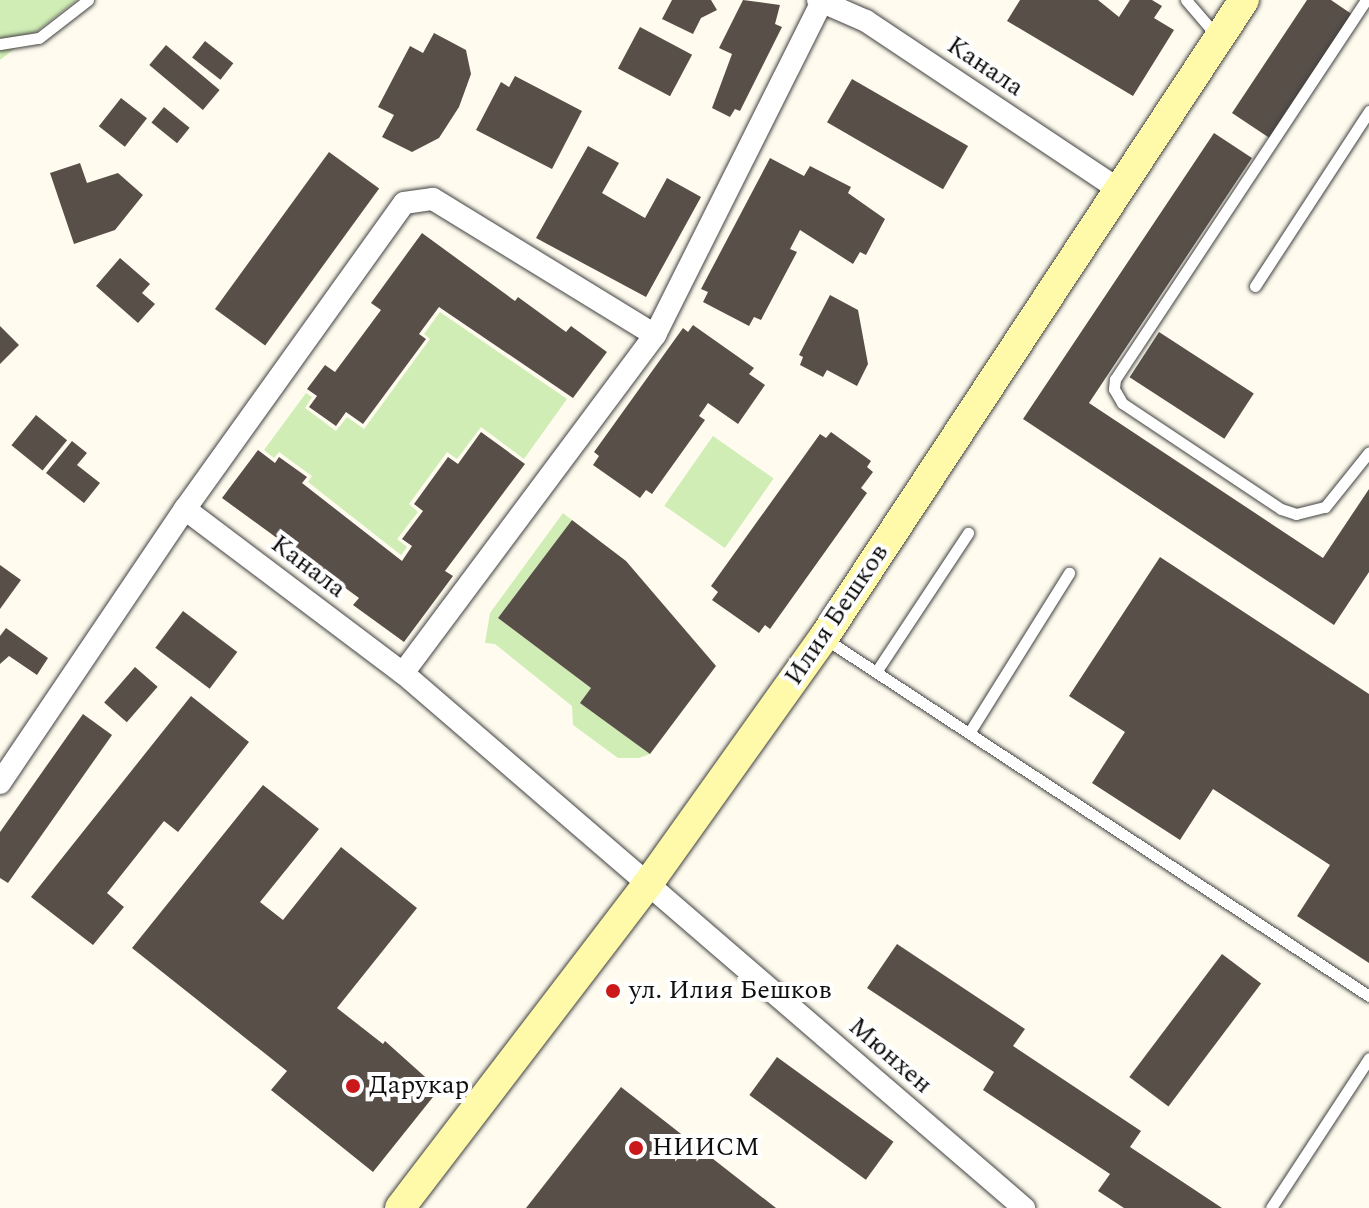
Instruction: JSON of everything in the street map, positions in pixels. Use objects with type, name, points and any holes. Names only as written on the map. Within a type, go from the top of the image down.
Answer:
[{"type":"street","name":"Илия Бешков","points":[[400,1208],[647,885],[824,637],[1244,0]]},
{"type":"street","name":"Канала","points":[[820,1],[866,21],[1118,189]]},
{"type":"street","points":[[403,673],[655,335],[820,1]]},
{"type":"street","points":[[0,783],[185,509],[404,203],[433,199],[655,335]]},
{"type":"street","name":"Канала","points":[[185,509],[403,673],[647,885]]},
{"type":"street","name":"Мюнхен","points":[[647,885],[1024,1208]]},
{"type":"lane","points":[[0,44],[39,38],[88,0]]},
{"type":"lane","points":[[1186,0],[1218,37]]},
{"type":"lane","points":[[1366,0],[1115,379],[1114,389],[1122,403],[1281,509],[1296,514],[1325,507],[1369,452]]},
{"type":"lane","points":[[1255,286],[1369,111]]},
{"type":"lane","points":[[876,672],[968,533]]},
{"type":"lane","points":[[969,733],[1069,573]]},
{"type":"lane","points":[[824,637],[1369,996]]},
{"type":"lane","points":[[1271,1208],[1369,1058]]},
{"type":"green space","points":[[0,0],[77,0],[0,60]]},
{"type":"green space","points":[[440,312],[567,399],[524,459],[481,427],[457,459],[447,452],[409,504],[418,512],[397,539],[407,547],[401,555],[308,482],[312,476],[279,452],[274,458],[264,450],[306,393],[312,397],[305,408],[336,431],[347,417],[364,429],[430,339],[424,334]]},
{"type":"green space","points":[[713,436],[774,478],[725,548],[664,506]]},
{"type":"green space","points":[[563,513],[572,520],[498,618],[591,688],[581,703],[650,754],[639,758],[618,758],[573,725],[572,706],[495,644],[485,643],[490,613]]},
{"type":"building","points":[[672,0],[711,0],[717,10],[701,18],[693,34],[662,19]]},
{"type":"building","points":[[743,0],[780,5],[775,24],[782,27],[740,111],[735,109],[730,117],[712,108],[732,54],[719,48]]},
{"type":"building","points":[[1020,0],[1098,0],[1119,17],[1130,0],[1152,0],[1162,6],[1154,18],[1174,30],[1133,96],[1007,21]]},
{"type":"building","points":[[1307,0],[1331,0],[1353,15],[1271,139],[1232,113]]},
{"type":"building","points":[[640,27],[692,55],[670,96],[618,68]]},
{"type":"building","points":[[434,33],[466,50],[471,74],[459,107],[439,138],[412,152],[382,137],[394,115],[378,107],[410,46],[423,53]]},
{"type":"building","points":[[205,41],[233,63],[220,80],[192,58]]},
{"type":"building","points":[[166,45],[220,90],[203,110],[149,65]]},
{"type":"building","points":[[515,76],[582,111],[552,169],[476,130],[501,82],[509,87]]},
{"type":"building","points":[[852,79],[968,146],[943,189],[827,122]]},
{"type":"building","points":[[121,98],[147,118],[125,147],[99,126]]},
{"type":"building","points":[[164,107],[190,128],[177,143],[151,123]]},
{"type":"building","points":[[1214,133],[1252,158],[1089,403],[1323,558],[1369,489],[1369,572],[1334,625],[1023,419]]},
{"type":"building","points":[[588,146],[619,163],[602,193],[645,218],[667,178],[701,197],[646,297],[536,238]]},
{"type":"building","points":[[329,152],[379,188],[265,345],[215,309]]},
{"type":"building","points":[[770,158],[804,176],[810,166],[851,187],[848,193],[885,219],[866,255],[860,252],[853,264],[800,230],[790,249],[797,252],[761,320],[754,317],[749,326],[703,302],[708,292],[701,289]]},
{"type":"building","points":[[80,163],[87,183],[118,173],[143,195],[115,230],[74,244],[50,173]]},
{"type":"building","points":[[422,233],[515,301],[518,297],[566,332],[571,326],[607,352],[573,398],[439,307],[419,334],[426,339],[363,424],[346,412],[336,426],[309,407],[317,396],[307,389],[325,365],[335,372],[381,310],[371,303]]},
{"type":"building","points":[[120,258],[150,284],[142,293],[155,304],[138,323],[96,286]]},
{"type":"building","points":[[830,295],[858,310],[868,364],[857,386],[827,370],[823,377],[800,365],[803,357],[799,355]]},
{"type":"building","points":[[693,325],[754,368],[749,374],[765,385],[738,424],[708,403],[699,416],[705,420],[652,494],[646,490],[640,498],[593,465],[599,456],[594,452],[683,328],[688,332]]},
{"type":"building","points":[[0,326],[19,345],[0,364]]},
{"type":"building","points":[[1159,332],[1254,394],[1224,439],[1130,377]]},
{"type":"building","points":[[36,415],[67,440],[43,470],[11,445]]},
{"type":"building","points":[[481,432],[525,464],[445,571],[453,576],[404,642],[353,605],[359,598],[222,498],[258,450],[275,463],[279,457],[307,477],[302,483],[402,561],[412,546],[402,539],[423,511],[414,504],[448,457],[458,464]]},
{"type":"building","points":[[831,432],[871,461],[867,467],[873,472],[861,488],[867,493],[770,629],[765,625],[759,633],[712,600],[718,592],[711,586],[820,434],[826,438]]},
{"type":"building","points":[[72,441],[87,453],[77,465],[100,483],[84,503],[46,473]]},
{"type":"building","points":[[572,520],[626,561],[716,666],[650,754],[580,703],[591,688],[498,618]]},
{"type":"building","points":[[1160,557],[1369,694],[1369,963],[1297,916],[1330,865],[1213,789],[1180,840],[1092,783],[1125,732],[1069,696]]},
{"type":"building","points":[[0,565],[21,580],[0,609]]},
{"type":"building","points":[[183,611],[237,652],[210,689],[155,648]]},
{"type":"building","points":[[6,628],[48,658],[37,675],[9,656],[0,664],[0,636]]},
{"type":"building","points":[[135,667],[158,687],[127,722],[104,702]]},
{"type":"building","points":[[191,696],[249,742],[178,832],[164,821],[107,893],[124,907],[93,945],[31,897]]},
{"type":"building","points":[[83,714],[112,735],[8,883],[0,878],[0,832]]},
{"type":"building","points":[[263,785],[319,829],[260,902],[283,920],[341,847],[417,908],[337,1008],[383,1044],[385,1041],[433,1084],[426,1091],[433,1097],[373,1172],[271,1090],[287,1071],[132,948]]},
{"type":"building","points":[[897,944],[1025,1029],[1013,1046],[1141,1131],[1130,1147],[1222,1208],[1124,1208],[1098,1191],[1110,1174],[983,1090],[994,1072],[867,988]]},
{"type":"building","points":[[1222,954],[1261,983],[1168,1106],[1129,1077]]},
{"type":"building","points":[[777,1057],[893,1142],[866,1180],[749,1095]]},
{"type":"building","name":"НИИСМ","points":[[621,1087],[776,1208],[526,1208]]},
{"type":"place","name":"ул. Илия Бешков","points":[[613,991]]},
{"type":"place","name":"Дарукар","points":[[353,1086]]},
{"type":"place","name":"НИИСМ","points":[[636,1148]]}]
